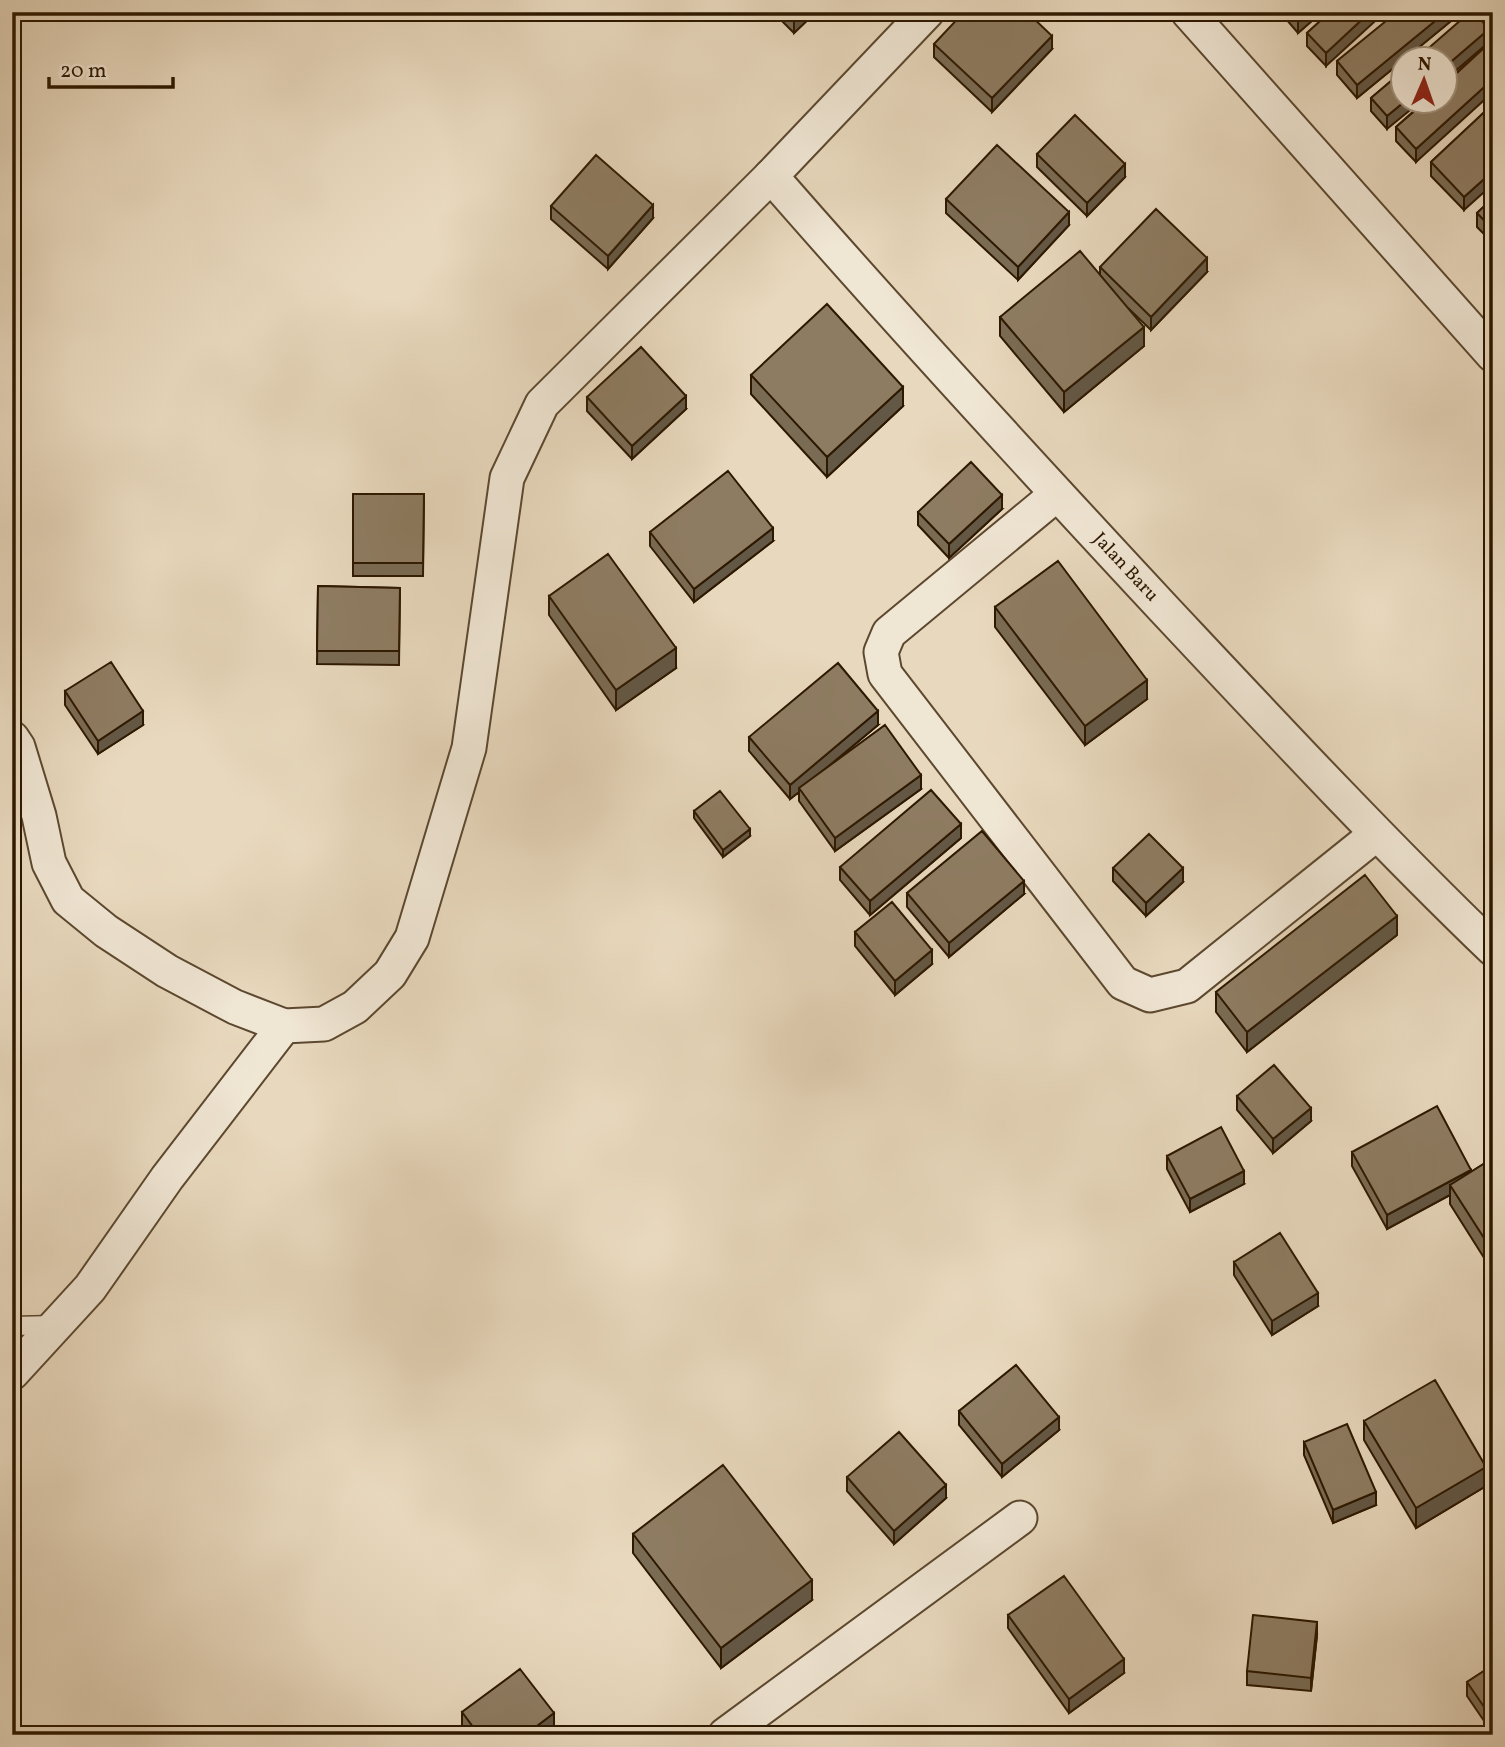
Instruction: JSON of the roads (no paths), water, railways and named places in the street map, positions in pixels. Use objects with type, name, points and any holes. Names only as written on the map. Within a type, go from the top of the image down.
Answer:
[{"type":"street","points":[[12,738],[18,747],[36,804],[49,863],[68,900],[106,932],[167,971],[235,1007],[284,1026],[324,1024],[355,1007],[390,974],[412,938],[468,748],[507,478],[542,404],[771,176],[927,12]]},
{"type":"street","points":[[1188,12],[1493,355]]},
{"type":"street","name":"Jalan Baru","points":[[771,176],[905,330],[1375,835],[1493,949]]},
{"type":"street","points":[[1057,494],[889,633],[881,652],[886,674],[1123,983],[1150,995],[1187,986],[1375,835]]},
{"type":"street","points":[[12,1373],[90,1288],[167,1178],[284,1026]]},
{"type":"street","points":[[725,1735],[1020,1518]]},
{"type":"lane","points":[[12,1326],[55,1325]]}]
